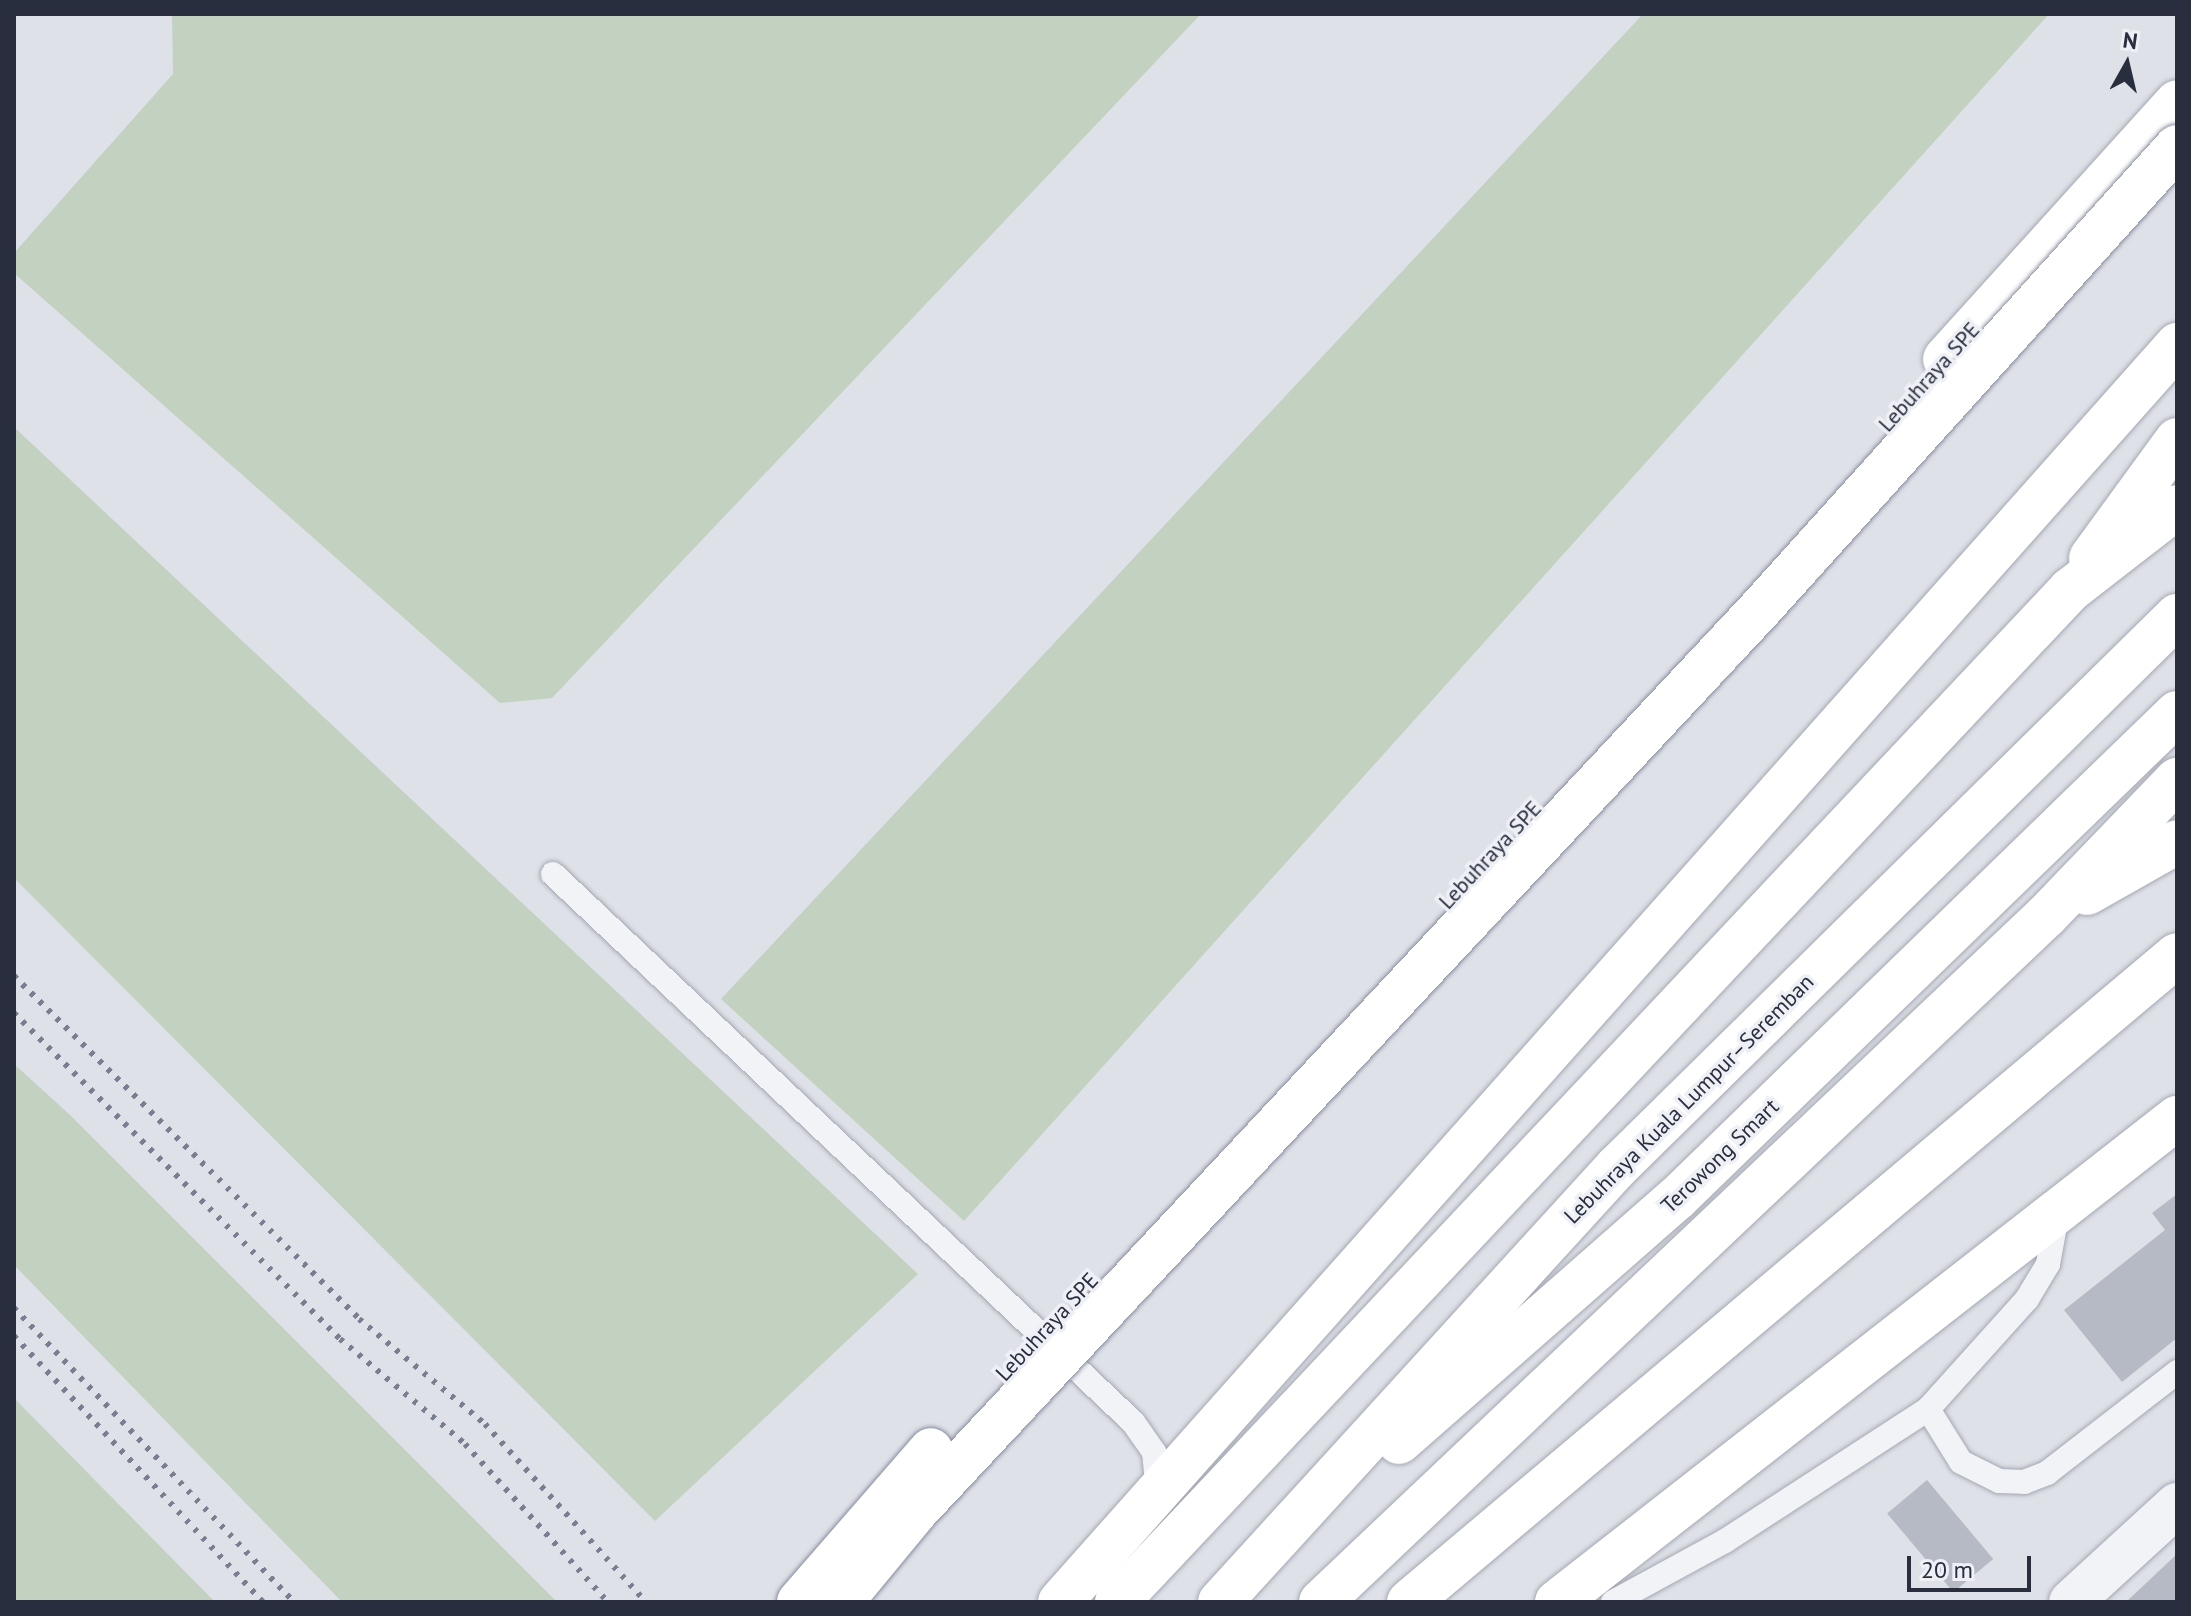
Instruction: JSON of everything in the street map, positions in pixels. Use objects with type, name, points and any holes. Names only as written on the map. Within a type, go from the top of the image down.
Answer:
[{"type":"highway","name":"Lebuhraya SPE","points":[[799,1602],[883,1501],[1738,588],[2177,102]]},
{"type":"highway","name":"Lebuhraya SPE","points":[[841,1602],[916,1511],[1761,608],[2177,147]]},
{"type":"highway","points":[[1060,1602],[2177,345]]},
{"type":"highway","points":[[1117,1602],[2070,590],[2177,440]]},
{"type":"highway","points":[[2070,590],[2177,507]]},
{"type":"highway","name":"Lebuhraya Kuala Lumpur–Seremban","points":[[1232,1590],[1617,1167],[2177,616]]},
{"type":"highway","name":"Terowong Smart","points":[[1232,1590],[1676,1199],[2177,713]]},
{"type":"highway","points":[[1321,1602],[2046,916],[2177,780]]},
{"type":"highway","points":[[2046,916],[2177,842]]},
{"type":"highway","points":[[1409,1602],[2177,955]]},
{"type":"highway","points":[[2122,1159],[2177,1099]]},
{"type":"highway","points":[[1557,1602],[2177,1118]]},
{"type":"street","points":[[2071,1602],[2177,1505]]},
{"type":"lane","points":[[553,874],[1133,1422],[1154,1452],[1158,1494]]},
{"type":"lane","points":[[1613,1602],[1725,1541],[1928,1409],[2027,1299],[2048,1264],[2058,1208]]},
{"type":"lane","points":[[1928,1409],[1961,1462],[1999,1481],[2024,1482],[2047,1473],[2177,1372]]},
{"type":"green space","points":[[172,14],[1201,14],[552,698],[500,703],[14,273],[14,253],[173,74]]},
{"type":"green space","points":[[1643,14],[2049,14],[964,1221],[721,999]]},
{"type":"green space","points":[[14,427],[918,1274],[655,1521],[14,878]]},
{"type":"green space","points":[[14,1064],[69,1114],[557,1602],[342,1602],[14,1265]]},
{"type":"green space","points":[[14,1398],[215,1602],[14,1602]]},
{"type":"building","points":[[2177,1194],[2177,1338],[2122,1382],[2064,1310],[2165,1230],[2152,1213]]},
{"type":"building","points":[[1927,1480],[1993,1559],[1953,1592],[1887,1513]]},
{"type":"building","points":[[2177,1554],[2177,1602],[2126,1602]]},
{"type":"railway","points":[[14,976],[359,1319],[485,1424],[646,1602]]},
{"type":"railway","points":[[14,1013],[340,1339],[465,1444],[608,1602]]},
{"type":"railway","points":[[14,1308],[294,1602]]},
{"type":"railway","points":[[14,1336],[263,1602]]}]
